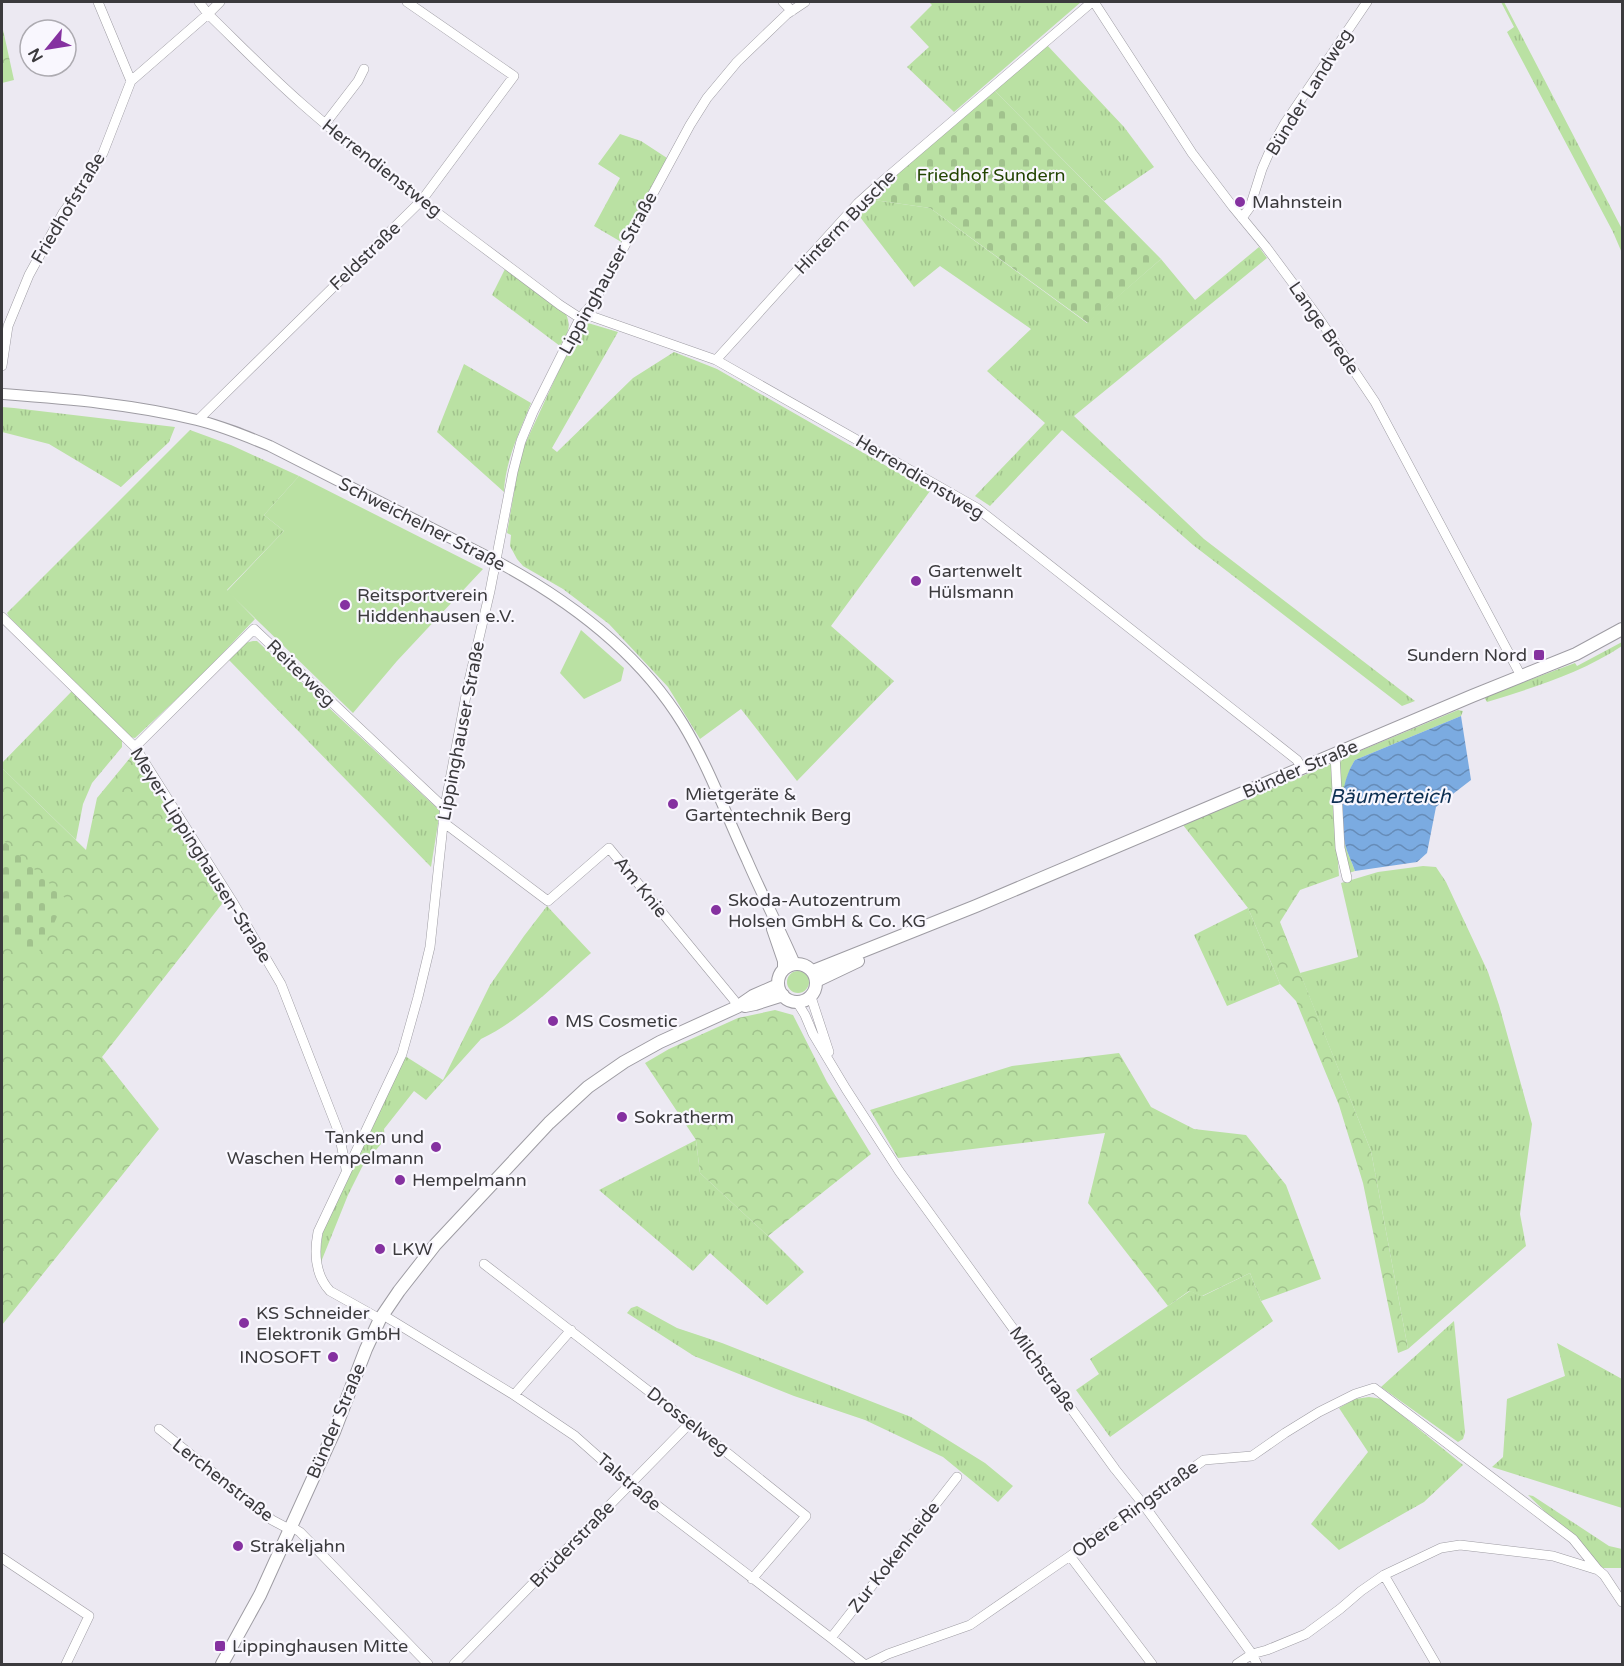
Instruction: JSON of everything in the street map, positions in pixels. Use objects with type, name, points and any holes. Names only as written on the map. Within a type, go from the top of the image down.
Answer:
[{"type":"main road","name":"Bünder Straße","points":[[814,976],[1584,650],[1623,629]]},
{"type":"main road","points":[[805,965],[814,976],[814,992],[802,1001],[787,999],[781,990],[779,979],[789,967],[805,965]]},
{"type":"main road","name":"Bünder Straße","points":[[222,1665],[260,1595],[334,1432],[381,1317],[443,1236],[549,1123],[588,1087],[649,1048],[738,1007],[753,996],[781,990]]},
{"type":"street","points":[[98,2],[131,81]]},
{"type":"street","name":"Herrendienstweg","points":[[199,2],[208,14],[325,124],[422,201],[560,305],[582,316],[716,360],[977,508],[1297,760],[1302,768]]},
{"type":"street","name":"Friedhofstraße","points":[[2,366],[8,326],[29,275],[63,213],[103,153],[131,81],[220,2]]},
{"type":"street","name":"Feldstraße","points":[[198,420],[422,201],[514,76],[406,2]]},
{"type":"street","points":[[783,2],[792,11]]},
{"type":"street","name":"Lippinghauser Straße","points":[[381,1317],[330,1291],[325,1286],[316,1262],[318,1232],[402,1054],[418,997],[430,946],[445,806],[468,685],[521,441],[533,412],[582,316],[603,286],[690,125],[707,98],[737,62],[792,11],[806,2]]},
{"type":"street","name":"Lange Brede","points":[[1093,2],[1182,138],[1318,317],[1375,402],[1521,676]]},
{"type":"street","name":"Hinterm Busche","points":[[716,360],[865,197],[1093,2]]},
{"type":"street","name":"Bünder Landweg","points":[[1242,218],[1250,207],[1262,169],[1285,123],[1368,2]]},
{"type":"street","points":[[325,124],[358,81],[364,69]]},
{"type":"street","name":"Schweichelner Straße","points":[[2,394],[96,402],[144,409],[198,420],[233,431],[270,446],[496,561],[554,595],[602,631],[638,666],[666,699],[682,723],[760,891],[789,967]]},
{"type":"street","name":"Meyer-Lippinghausen-Straße","points":[[2,617],[135,747],[234,904],[281,984],[339,1133],[346,1169]]},
{"type":"street","name":"Reiterweg","points":[[135,747],[254,629],[439,803],[445,806]]},
{"type":"street","points":[[1335,754],[1340,848],[1347,878]]},
{"type":"street","name":"Am Knie","points":[[443,822],[548,902],[609,848],[738,1007]]},
{"type":"street","name":"Milchstraße","points":[[810,997],[835,1069]]},
{"type":"street","name":"Milchstraße","points":[[797,1002],[846,1089],[905,1180],[1252,1654],[1257,1665]]},
{"type":"street","points":[[339,1133],[348,1140],[361,1140]]},
{"type":"street","name":"Drosselweg","points":[[483,1264],[571,1330],[806,1516],[752,1579]]},
{"type":"street","name":"Talstraße","points":[[381,1317],[514,1395],[575,1436],[629,1485],[864,1665]]},
{"type":"street","points":[[514,1395],[571,1330]]},
{"type":"street","name":"Obere Ringstraße","points":[[868,1665],[888,1654],[970,1625],[1204,1460],[1252,1456],[1318,1412],[1355,1394],[1374,1388],[1573,1539],[1598,1570]]},
{"type":"street","name":"Brüderstraße","points":[[454,1665],[690,1423]]},
{"type":"street","name":"Lerchenstraße","points":[[159,1429],[272,1520],[300,1532],[428,1665]]},
{"type":"street","name":"Zur Kokenheide","points":[[831,1638],[957,1477]]},
{"type":"street","points":[[1237,1665],[1252,1654],[1306,1634],[1384,1575],[1441,1548],[1460,1545],[1552,1556],[1598,1570],[1623,1602]]},
{"type":"street","points":[[1070,1556],[1152,1665]]},
{"type":"street","points":[[2,1558],[88,1616],[66,1665]]},
{"type":"street","points":[[1384,1575],[1436,1665]]},
{"type":"green space","points":[[929,2],[1081,2],[954,112],[907,67],[929,47],[910,27],[932,5]]},
{"type":"green space","points":[[1501,2],[1504,2],[1622,229],[1622,253],[1507,32],[1514,27]]},
{"type":"green space","points":[[2,25],[14,80],[2,83]]},
{"type":"green space","points":[[1046,44],[1124,127],[1154,167],[1104,201],[995,91]]},
{"type":"green space","name":"Friedhof Sundern","points":[[995,91],[1161,259],[1088,323],[930,208],[867,199]]},
{"type":"green space","points":[[620,134],[641,141],[667,158],[623,243],[594,226],[620,178],[598,164]]},
{"type":"green space","points":[[867,199],[930,208],[1087,323],[1161,259],[1195,300],[1259,247],[1267,258],[1074,416],[1204,539],[1415,701],[1402,706],[1193,545],[1062,430],[990,506],[975,496],[1045,423],[987,371],[1031,329],[940,266],[914,287],[860,217],[852,215]]},
{"type":"green space","points":[[505,269],[566,314],[569,327],[560,346],[492,295]]},
{"type":"green space","points":[[588,323],[618,332],[552,448],[557,452],[633,378],[674,352],[717,369],[930,491],[831,626],[894,681],[797,781],[741,709],[700,739],[668,687],[609,624],[563,589],[523,566],[510,546],[511,535],[507,533],[518,469],[525,444],[561,366],[582,327]]},
{"type":"green space","points":[[464,364],[531,403],[510,458],[504,492],[437,432]]},
{"type":"green space","points":[[2,407],[175,427],[169,442],[121,487],[49,444],[2,432]]},
{"type":"green space","points":[[190,430],[231,445],[299,476],[264,515],[284,531],[227,590],[255,619],[201,676],[135,738],[130,737],[7,613]]},
{"type":"green space","name":"Reitsportverein Hiddenhausen e.V.","points":[[299,476],[483,569],[397,661],[353,713],[227,591],[284,531],[264,515]]},
{"type":"green space","points":[[581,630],[624,668],[621,681],[584,699],[560,673]]},
{"type":"green space","points":[[257,641],[440,811],[431,867],[228,659],[245,643]]},
{"type":"green space","points":[[1622,642],[1622,646],[1606,656],[1556,679],[1487,702],[1484,697],[1575,663],[1577,666]]},
{"type":"green space","points":[[72,691],[122,740],[122,747],[92,783],[83,804],[76,840],[2,768],[2,763]]},
{"type":"green space","points":[[1458,710],[1463,711],[1461,716],[1355,760],[1344,789],[1342,812],[1345,844],[1355,871],[1349,873],[1342,845],[1339,764],[1343,758]]},
{"type":"green space","points":[[134,753],[197,851],[225,900],[102,1057],[159,1129],[2,1325],[2,768],[86,850],[97,798]]},
{"type":"green space","points":[[1331,764],[1339,876],[1300,890],[1280,922],[1371,1151],[1408,1349],[1398,1353],[1363,1183],[1339,1105],[1296,1001],[1280,984],[1248,908],[1183,825]]},
{"type":"green space","points":[[2,839],[65,898],[34,960],[2,932]]},
{"type":"green space","points":[[1423,866],[1436,867],[1446,882],[1488,972],[1532,1124],[1520,1214],[1526,1246],[1408,1349],[1371,1151],[1300,973],[1358,957],[1341,883],[1378,872]]},
{"type":"green space","points":[[547,906],[591,953],[525,1011],[481,1039],[426,1100],[414,1091],[384,1129],[385,1139],[362,1167],[321,1262],[323,1229],[405,1056],[443,1080],[490,985]]},
{"type":"green space","points":[[1248,908],[1280,984],[1227,1006],[1194,935]]},
{"type":"green space","points":[[794,971],[802,971],[809,978],[809,986],[802,993],[794,993],[787,986],[787,978]]},
{"type":"green space","points":[[775,1010],[793,1015],[827,1082],[871,1154],[768,1236],[700,1173],[696,1140],[645,1063],[669,1049],[738,1018]]},
{"type":"green space","points":[[1119,1053],[1151,1107],[1194,1129],[1246,1135],[1286,1185],[1321,1279],[1261,1301],[1250,1273],[1202,1296],[1189,1291],[1168,1306],[1088,1203],[1105,1133],[898,1158],[870,1110],[1012,1066]]},
{"type":"green space","points":[[696,1140],[700,1173],[804,1272],[767,1305],[710,1253],[693,1271],[599,1190]]},
{"type":"green space","points":[[1250,1273],[1261,1301],[1273,1321],[1110,1437],[1076,1390],[1099,1374],[1090,1359],[1190,1291],[1203,1296]]},
{"type":"green space","points":[[637,1306],[677,1328],[722,1343],[911,1417],[985,1463],[1013,1486],[998,1502],[943,1457],[865,1420],[794,1396],[694,1356],[627,1313],[631,1308]]},
{"type":"green space","points":[[1454,1321],[1465,1432],[1463,1439],[1458,1442],[1381,1387]]},
{"type":"green space","points":[[1557,1343],[1622,1379],[1622,1508],[1492,1467],[1503,1457],[1507,1399],[1565,1376]]},
{"type":"green space","points":[[1369,1397],[1382,1399],[1463,1465],[1424,1502],[1339,1550],[1311,1524],[1368,1452],[1339,1408],[1355,1399]]},
{"type":"green space","points":[[1528,1495],[1533,1496],[1609,1546],[1622,1549],[1622,1568],[1603,1568]]},
{"type":"water","name":"Bäumerteich","points":[[1461,716],[1471,780],[1436,807],[1427,853],[1417,862],[1355,871],[1345,844],[1342,800],[1346,779],[1355,760]]},
{"type":"place","name":"Mahnstein","points":[[1240,202]]},
{"type":"place","name":"Gartenwelt Hülsmann","points":[[916,581]]},
{"type":"place","name":"Reitsportverein Hiddenhausen e.V.","points":[[345,605]]},
{"type":"place","name":"Sundern Nord","points":[[1539,655]]},
{"type":"place","name":"Mietgeräte & Gartentechnik Berg","points":[[673,804]]},
{"type":"place","name":"Skoda-Autozentrum Holsen GmbH & Co. KG","points":[[716,910]]},
{"type":"place","name":"MS Cosmetic","points":[[553,1021]]},
{"type":"place","name":"Sokratherm","points":[[622,1117]]},
{"type":"place","name":"Tanken und Waschen Hempelmann","points":[[436,1147]]},
{"type":"place","name":"Hempelmann","points":[[400,1180]]},
{"type":"place","name":"LKW","points":[[380,1249]]},
{"type":"place","name":"KS Schneider Elektronik GmbH","points":[[244,1323]]},
{"type":"place","name":"INOSOFT","points":[[333,1357]]},
{"type":"place","name":"Strakeljahn","points":[[238,1546]]},
{"type":"place","name":"Lippinghausen Mitte","points":[[220,1646]]}]
